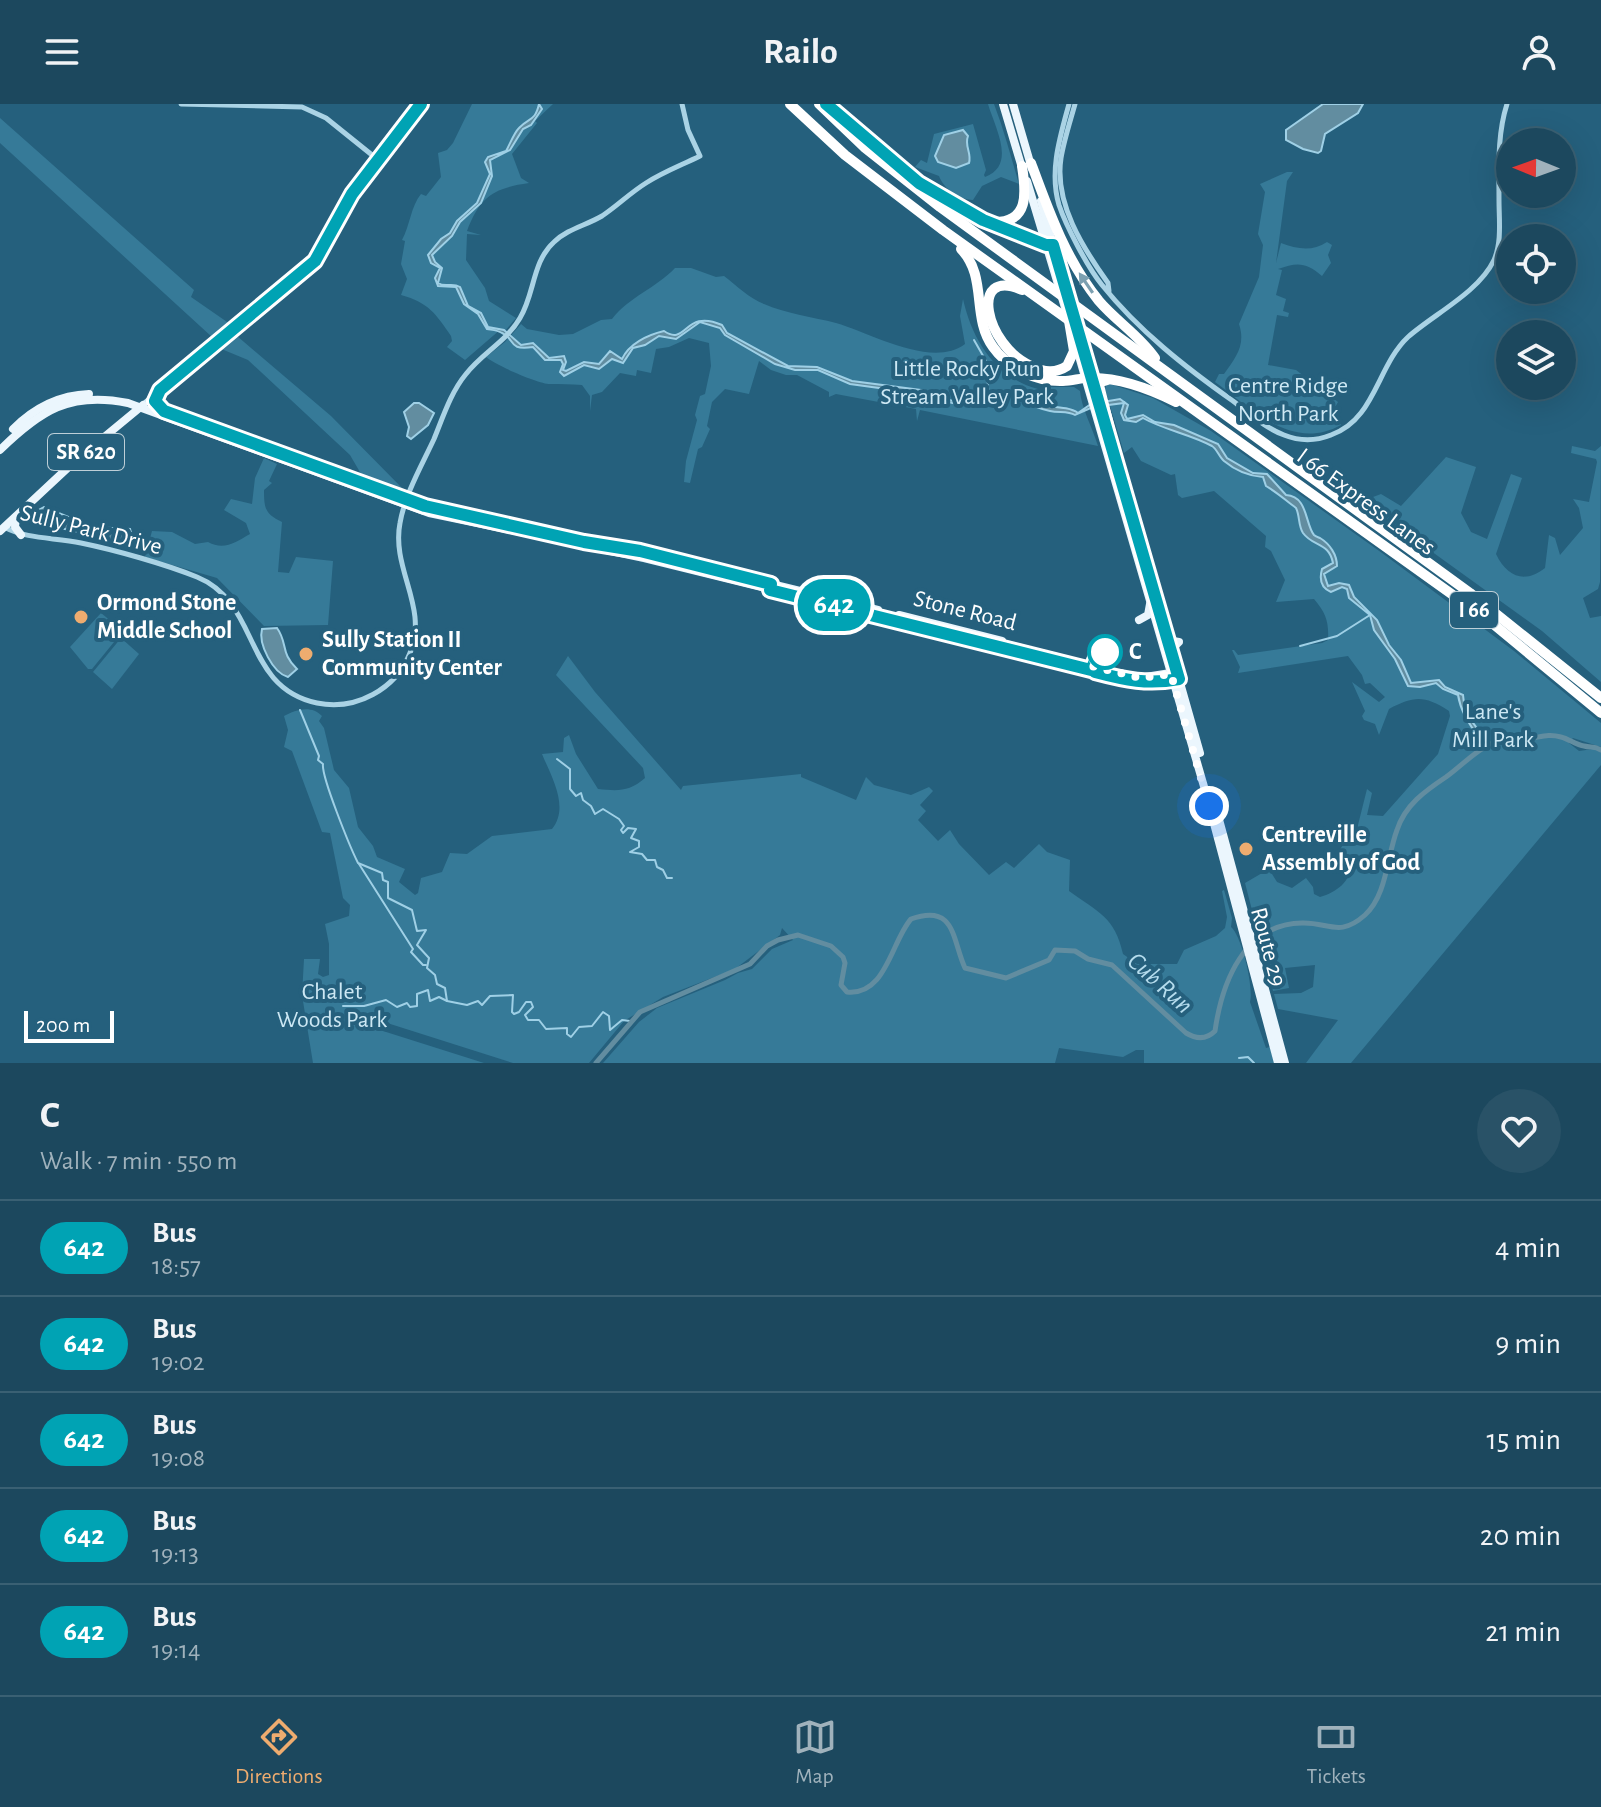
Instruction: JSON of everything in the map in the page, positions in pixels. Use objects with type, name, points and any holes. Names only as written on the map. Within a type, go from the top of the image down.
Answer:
[{"type":"highway","name":"I 66","points":[[790,104],[845,155],[953,238],[1086,329],[1492,623],[1601,713]]},
{"type":"highway","points":[[798,104],[862,162],[1053,306]]},
{"type":"highway","points":[[819,104],[891,168],[1049,282]]},
{"type":"highway","name":"I 66","points":[[826,104],[919,183],[1049,282],[1501,609],[1601,692]]},
{"type":"highway","points":[[983,220],[1003,222],[1012,219],[1021,209],[1026,189],[1026,165]]},
{"type":"highway","points":[[1026,165],[1067,252],[1098,299],[1155,358]]},
{"type":"highway","points":[[919,183],[983,220],[1051,245],[1060,245],[1067,252]]},
{"type":"highway","points":[[953,238],[975,270],[983,326],[998,353],[1017,369],[1042,379],[1107,380],[1164,396],[1224,430]]},
{"type":"highway","points":[[1053,306],[1010,286],[996,290],[990,297],[987,310],[1005,347],[1017,358],[1044,371],[1063,369],[1070,362],[1074,351],[1069,321]]},
{"type":"highway","name":"I 66 Express Lanes","points":[[1078,303],[1491,608],[1601,698]]},
{"type":"highway","name":"I 66 Express Lanes","points":[[1086,329],[1500,623],[1601,707]]},
{"type":"highway","points":[[1107,380],[1099,383],[1097,397],[1126,493]]},
{"type":"main road","name":"SR 620","points":[[1,528],[74,462],[315,261],[352,194],[421,104]]},
{"type":"main road","points":[[1006,106],[1051,245],[1089,378]]},
{"type":"main road","points":[[1006,106],[1046,219]]},
{"type":"main road","points":[[1026,165],[1046,219],[1069,321],[1097,397]]},
{"type":"main road","points":[[160,390],[155,401],[164,411]]},
{"type":"main road","points":[[0,442],[35,411],[70,396],[114,396],[142,406]]},
{"type":"main road","points":[[0,450],[34,418],[64,404],[98,399],[142,406]]},
{"type":"main road","name":"Stone Road","points":[[142,406],[406,502],[640,551],[1141,678],[1175,676]]},
{"type":"main road","name":"Stone Road","points":[[142,406],[164,411],[432,514],[685,567],[1130,681],[1148,684],[1175,676]]},
{"type":"main road","name":"Route 29","points":[[1103,417],[1150,603],[1175,676],[1278,1063]]},
{"type":"main road","name":"Route 29","points":[[1126,493],[1174,661],[1175,676]]},
{"type":"main road","points":[[17,516],[15,527],[21,535]]},
{"type":"main road","points":[[1139,620],[1148,615],[1150,603]]},
{"type":"main road","points":[[1087,665],[1095,659]]},
{"type":"main road","name":"Route 29","points":[[1249,945],[1285,1063]]},
{"type":"street","points":[[181,104],[302,107],[326,118],[377,159]]},
{"type":"street","name":"Sully Park Drive","points":[[1,528],[21,535],[89,544],[205,581],[236,608],[261,662],[276,682],[308,701],[341,705],[365,698],[385,687],[404,665],[413,646],[417,624],[398,547],[399,524],[458,383],[511,331],[526,308],[539,261],[553,242],[606,214],[647,182],[700,156],[688,130],[682,104]]},
{"type":"street","points":[[1072,104],[1061,159],[1063,200],[1109,291],[1158,344],[1268,427],[1289,437],[1317,439],[1338,433],[1357,419],[1403,343],[1477,282],[1491,266],[1500,235],[1499,140],[1507,104]]},
{"type":"green space","points":[[472,104],[553,104],[535,121],[537,123],[512,154],[521,178],[529,183],[497,191],[490,196],[477,209],[467,231],[481,235],[467,234],[466,260],[485,288],[489,301],[516,318],[505,331],[501,329],[465,360],[447,347],[452,341],[451,336],[430,310],[401,295],[407,279],[401,264],[405,241],[402,240],[415,204],[421,194],[426,196],[441,177],[438,153],[447,150],[453,143]]},
{"type":"green space","points":[[988,104],[994,104],[1019,184],[1001,177],[982,186],[973,200],[967,199],[948,189],[939,176],[915,167],[921,160],[927,163],[934,134],[973,124],[986,170],[985,177],[995,171],[1000,164],[1001,145]],"holes":[[[944,135],[968,136],[969,163],[956,168],[936,160]]]},
{"type":"green space","points":[[0,118],[194,290],[191,297],[230,324],[212,337],[0,143]]},
{"type":"green space","name":"Centre Ridge North Park","points":[[1293,172],[1287,181],[1276,263],[1281,243],[1304,248],[1327,242],[1332,245],[1328,255],[1331,263],[1322,276],[1301,265],[1278,269],[1282,270],[1276,295],[1286,299],[1283,311],[1289,313],[1288,317],[1277,315],[1268,365],[1296,370],[1338,402],[1333,411],[1341,425],[1323,432],[1306,433],[1274,424],[1215,382],[1239,350],[1239,324],[1259,277],[1263,245],[1258,234],[1265,192],[1260,184]]},
{"type":"green space","name":"Little Rocky Run Stream Valley Park","points":[[675,268],[691,268],[716,277],[724,276],[753,298],[773,307],[836,323],[901,347],[936,353],[951,351],[965,344],[960,316],[963,299],[980,343],[1010,376],[1041,390],[1042,387],[1074,387],[1080,391],[1098,446],[920,410],[917,421],[916,409],[836,394],[829,397],[829,392],[797,375],[771,370],[759,361],[749,394],[725,389],[712,402],[707,426],[710,429],[702,447],[698,449],[690,483],[684,482],[686,461],[700,396],[705,394],[711,366],[709,343],[689,338],[656,349],[651,373],[637,370],[636,376],[620,373],[602,392],[592,395],[590,411],[590,396],[582,385],[537,381],[486,357],[521,324],[527,329],[559,335],[573,334],[601,320],[612,319]]},
{"type":"green space","points":[[237,336],[331,416],[405,491],[364,479],[350,455],[248,360],[219,348]]},
{"type":"green space","name":"Lane's Mill Park","points":[[1107,383],[1153,398],[1211,431],[1514,651],[1601,723],[1601,747],[1573,738],[1569,743],[1579,751],[1601,751],[1601,765],[1351,1063],[1306,1063],[1338,1020],[1278,1009],[1274,994],[1301,993],[1313,987],[1315,965],[1285,968],[1289,988],[1273,991],[1245,883],[1269,869],[1277,882],[1292,888],[1306,878],[1314,894],[1320,897],[1342,885],[1349,876],[1352,864],[1339,859],[1337,854],[1352,831],[1357,829],[1367,789],[1372,793],[1367,815],[1383,816],[1438,754],[1449,711],[1426,700],[1405,702],[1389,709],[1379,735],[1375,724],[1364,720],[1362,716],[1365,711],[1352,682],[1379,702],[1385,697],[1370,683],[1365,684],[1348,656],[1238,673],[1240,667],[1232,650],[1238,655],[1328,640],[1324,613],[1314,599],[1276,602],[1285,580],[1271,551],[1265,547],[1266,536],[1214,491],[1182,498],[1178,495],[1175,474],[1141,461],[1132,447],[1124,453],[1105,389]]},
{"type":"green space","points":[[1572,446],[1595,451],[1601,446],[1600,582],[1598,589],[1583,598],[1590,618],[1601,616],[1601,682],[1542,631],[1381,515],[1380,506],[1373,497],[1381,494],[1401,506],[1446,457],[1476,467],[1461,513],[1471,532],[1487,539],[1511,474],[1522,478],[1496,554],[1511,573],[1530,576],[1545,568],[1549,535],[1555,538],[1560,555],[1583,528],[1579,508],[1573,499],[1589,502],[1597,462],[1596,459],[1571,453]]},
{"type":"green space","points":[[264,458],[277,464],[269,481],[272,483],[264,490],[264,501],[272,516],[282,522],[278,572],[289,573],[296,557],[333,561],[328,625],[264,626],[217,578],[145,557],[152,531],[172,532],[195,544],[208,542],[219,546],[250,534],[246,523],[224,510],[231,499],[252,504],[255,478]]},
{"type":"green space","points":[[101,613],[123,631],[92,669],[88,669],[70,647]]},
{"type":"green space","points":[[121,638],[139,654],[112,689],[93,672]]},
{"type":"green space","name":"Chalet Woods Park","points":[[568,656],[595,692],[681,790],[683,786],[801,774],[801,777],[856,800],[866,777],[874,785],[911,795],[929,787],[933,791],[920,805],[926,811],[918,820],[938,841],[950,830],[989,875],[1006,862],[1014,868],[1039,844],[1047,852],[1070,860],[1069,891],[1104,916],[1120,942],[1123,954],[1137,964],[1177,964],[1184,950],[1216,936],[1225,928],[1227,917],[1224,890],[1232,918],[1231,927],[1246,963],[1250,1002],[1274,1063],[1144,1063],[1144,1050],[1136,1050],[1123,1057],[1059,1048],[1055,1063],[603,1063],[639,1022],[657,1008],[752,969],[772,949],[793,940],[782,928],[780,935],[735,969],[663,997],[624,1021],[589,1063],[513,1063],[362,1015],[361,1023],[364,1025],[484,1063],[313,1063],[302,995],[304,959],[320,959],[318,974],[323,977],[329,975],[329,944],[325,924],[349,916],[350,905],[343,898],[330,833],[322,832],[292,751],[284,747],[288,730],[284,716],[304,709],[314,710],[322,716],[319,721],[324,728],[334,770],[349,788],[358,827],[373,846],[377,857],[405,869],[399,882],[415,895],[421,878],[442,872],[450,853],[467,854],[492,836],[552,829],[557,820],[559,801],[542,754],[563,752],[564,738],[569,735],[576,754],[598,789],[623,790],[645,778],[643,768],[556,675]]},
{"type":"shaded area","points":[[539,104],[542,109],[531,125],[523,129],[510,150],[490,160],[492,176],[481,203],[432,255],[442,268],[438,283],[460,287],[468,306],[481,313],[488,327],[504,330],[521,345],[533,343],[549,358],[564,356],[566,362],[563,370],[566,371],[584,362],[599,364],[610,351],[622,359],[634,345],[651,335],[664,331],[677,334],[700,321],[710,321],[722,325],[727,333],[788,366],[817,367],[852,381],[921,390],[970,404],[995,394],[1015,391],[1029,403],[1078,413],[1091,404],[1120,399],[1128,405],[1127,419],[1143,415],[1218,444],[1227,458],[1253,473],[1267,474],[1286,495],[1298,500],[1314,535],[1327,543],[1336,558],[1337,566],[1324,574],[1328,586],[1339,583],[1349,585],[1354,597],[1377,620],[1411,683],[1439,680],[1445,687],[1463,695],[1465,712],[1488,743],[1482,743],[1471,726],[1462,708],[1458,695],[1436,683],[1408,686],[1395,659],[1374,630],[1370,615],[1349,598],[1347,589],[1342,587],[1331,592],[1325,588],[1321,573],[1322,569],[1333,563],[1331,556],[1303,533],[1296,508],[1266,486],[1263,477],[1233,468],[1214,447],[1195,438],[1143,418],[1136,422],[1124,420],[1121,413],[1124,403],[1093,407],[1075,415],[1040,408],[1026,403],[1013,395],[969,406],[942,401],[930,395],[850,384],[818,370],[795,370],[775,364],[725,335],[720,328],[700,322],[676,339],[659,336],[633,348],[623,363],[612,359],[599,369],[584,365],[564,376],[560,372],[561,360],[545,360],[533,347],[515,346],[506,335],[487,329],[478,314],[464,304],[456,287],[438,286],[435,278],[440,268],[431,263],[428,255],[477,203],[490,174],[485,162],[488,157],[506,151],[517,130],[534,117]]},
{"type":"shaded area","points":[[1323,104],[1363,104],[1358,113],[1325,134],[1318,153],[1286,140],[1286,130]]},
{"type":"shaded area","points":[[963,130],[968,136],[969,163],[956,168],[938,162],[935,156],[944,135]]},
{"type":"shaded area","points":[[414,403],[434,413],[428,425],[411,439],[407,436],[409,427],[404,412]]},
{"type":"shaded area","points":[[44,507],[93,527],[130,529],[134,543],[130,547],[71,530],[40,525],[35,522],[35,512]]},
{"type":"shaded area","points":[[277,628],[288,658],[297,669],[288,677],[272,664],[262,642],[262,629]]},
{"type":"waterway","points":[[974,340],[986,361],[983,371],[987,376],[989,397]]},
{"type":"waterway","points":[[1300,646],[1337,636],[1370,615]]},
{"type":"waterway","points":[[300,710],[358,863],[382,873],[383,880],[388,882],[388,898],[412,910],[417,931],[426,930],[417,945],[429,958],[427,968],[435,975],[437,984],[445,988],[447,1001],[467,1005],[478,1001],[482,1005],[490,996],[513,995],[514,1014],[526,1002],[531,1002],[533,1007],[525,1015],[528,1020],[539,1020],[546,1029],[567,1028],[567,1034],[571,1037],[579,1027],[592,1026],[603,1012],[609,1016],[610,1030],[622,1020],[630,1021]]},
{"type":"waterway","name":"Cub Run","points":[[596,1063],[640,1012],[750,964],[767,946],[778,940],[798,935],[831,946],[845,963],[841,985],[847,992],[860,991],[871,986],[879,977],[911,919],[926,915],[937,916],[950,927],[965,968],[1006,978],[1049,960],[1055,950],[1075,951],[1088,959],[1112,965],[1186,1033],[1205,1037],[1215,1031],[1223,994],[1239,959],[1265,933],[1302,923],[1348,926],[1365,915],[1378,897],[1405,813],[1423,793],[1478,751],[1499,741],[1551,735],[1601,750]]},
{"type":"waterway","points":[[557,759],[570,769],[570,789],[576,796],[581,793],[595,814],[603,809],[619,819],[624,826],[621,830],[623,833],[628,828],[636,829],[631,838],[639,841],[639,847],[630,852],[642,854],[647,860],[655,860],[667,878],[672,878]]},
{"type":"waterway","points":[[359,864],[413,949],[411,952],[426,965]]},
{"type":"waterway","points":[[343,1006],[364,1006],[386,1000],[397,1007],[407,1003],[410,1007],[417,1006],[417,994],[428,990],[430,1001],[439,997],[447,1001]]},
{"type":"waterway","points":[[1239,1058],[1248,1057],[1254,1063]]},
{"type":"bus line","name":"642","points":[[421,104],[352,194],[315,261],[160,390],[155,401],[158,406],[190,421],[425,506],[584,542],[640,551],[771,584],[770,590],[1091,670],[1097,656],[1105,652],[1099,658],[1095,672],[1130,681],[1148,684],[1179,679],[1053,245],[998,227],[919,183],[826,104]]},
{"type":"place","name":"Ormond Stone Middle School","points":[[81,617]]},
{"type":"place","name":"C","points":[[1105,652]]},
{"type":"place","name":"Sully Station II Community Center","points":[[306,654]]},
{"type":"place","name":"Centreville Assembly of God","points":[[1246,849]]},
{"type":"route","points":[[1105,652],[1087,665],[1130,677],[1154,678],[1171,674],[1209,806]]}]
